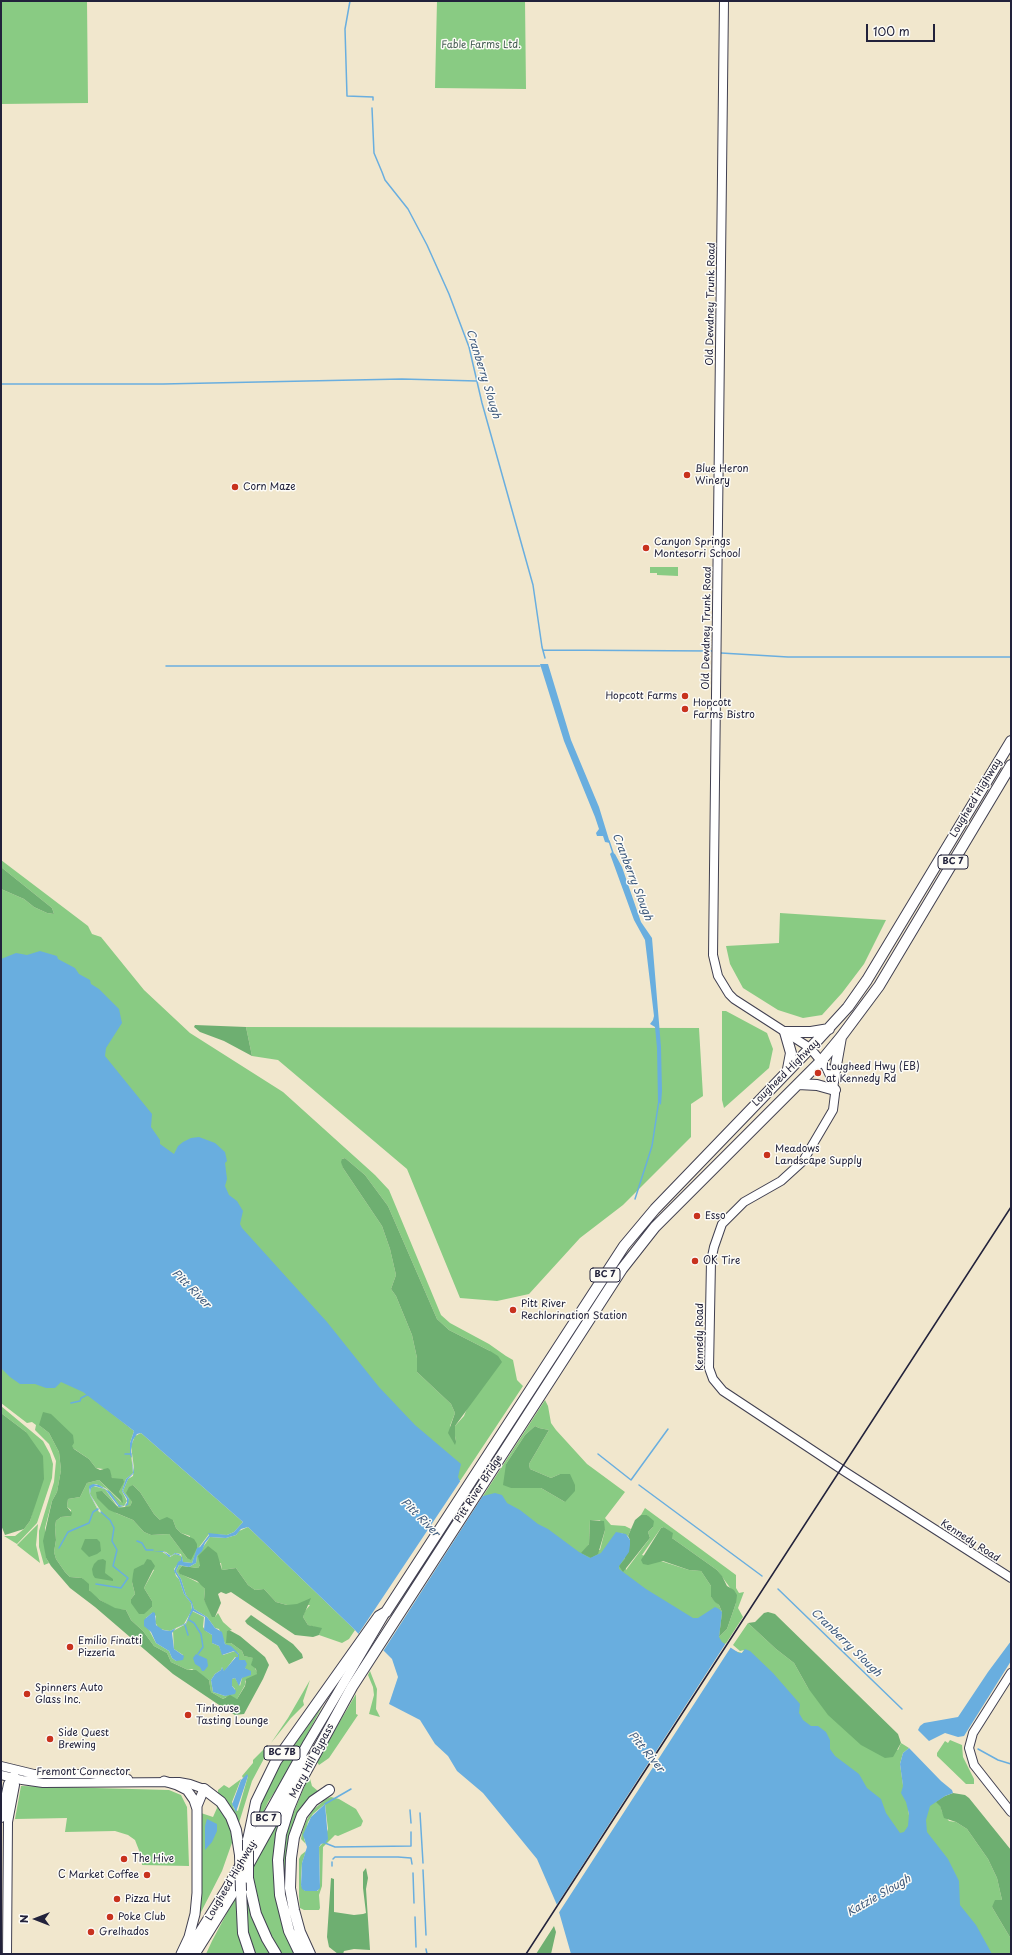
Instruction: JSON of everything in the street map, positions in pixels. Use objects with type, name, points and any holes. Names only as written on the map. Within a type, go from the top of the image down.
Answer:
[{"type":"highway","name":"Lougheed Highway","points":[[532,1385],[606,1273],[640,1226],[788,1069],[829,1029],[848,1007],[867,980],[1011,741]]},
{"type":"highway","name":"Lougheed Highway","points":[[543,1392],[636,1250],[683,1198],[822,1060],[879,986],[1011,765]]},
{"type":"highway","points":[[788,1069],[791,1053],[785,1032],[811,1032],[829,1029]]},
{"type":"highway","points":[[798,1084],[834,1086],[841,1036]]},
{"type":"highway","name":"Pitt River Bridge","points":[[340,1679],[379,1616],[386,1612],[532,1385]]},
{"type":"highway","name":"Pitt River Bridge","points":[[352,1687],[543,1392]]},
{"type":"highway","name":"BC 7B","points":[[276,1954],[259,1922],[251,1897],[248,1878],[248,1840],[256,1802],[272,1769],[340,1679]]},
{"type":"highway","name":"Mary Hill Bypass","points":[[300,1954],[288,1926],[280,1895],[278,1860],[281,1834],[295,1792],[352,1687]]},
{"type":"highway","points":[[204,1789],[223,1804],[233,1821],[236,1830],[239,1850],[243,1933],[250,1954]]},
{"type":"highway","points":[[310,1954],[300,1932],[294,1910],[290,1888],[291,1858],[294,1837],[302,1815],[313,1801],[329,1790]]},
{"type":"main road","name":"Old Dewdney Trunk Road","points":[[724,1],[713,955],[718,976],[732,996],[810,1048],[822,1060]]},
{"type":"main road","points":[[822,1060],[834,1086]]},
{"type":"main road","name":"Kennedy Road","points":[[834,1086],[833,1110],[803,1161],[781,1181],[744,1202],[734,1210],[722,1224],[714,1247],[711,1268],[709,1368],[711,1375],[723,1391],[841,1470],[1011,1578]]},
{"type":"main road","points":[[1011,1674],[973,1733],[969,1749],[971,1759],[977,1770],[1011,1812]]},
{"type":"main road","name":"Lougheed Highway","points":[[186,1954],[226,1890],[340,1679]]},
{"type":"main road","name":"Lougheed Highway","points":[[195,1954],[252,1860],[298,1775],[352,1687]]},
{"type":"main road","name":"Fremont Connector","points":[[1,1766],[14,1775]]},
{"type":"main road","name":"Fremont Connector","points":[[1,1775],[14,1775],[43,1783],[164,1781],[187,1783],[204,1789]]},
{"type":"main road","points":[[1,1818],[8,1784],[14,1775]]},
{"type":"main road","points":[[7,1954],[8,1822],[15,1785],[14,1775]]},
{"type":"main road","points":[[164,1781],[177,1785],[188,1792],[194,1800],[197,1811]]},
{"type":"main road","points":[[180,1954],[191,1930],[196,1904],[197,1811],[199,1798],[204,1789]]},
{"type":"green space","points":[[1,1],[87,1],[88,103],[1,104]]},
{"type":"green space","name":"Fable Farms Ltd.","points":[[437,1],[525,1],[526,89],[435,88]]},
{"type":"green space","points":[[650,567],[678,567],[678,576],[657,575],[657,573],[650,573]]},
{"type":"green space","points":[[1,860],[88,926],[92,934],[101,937],[144,990],[190,1033],[283,1092],[375,1175],[389,1190],[441,1315],[450,1323],[489,1344],[513,1360],[517,1380],[523,1386],[460,1481],[184,1171],[1,987],[1,889],[24,899],[34,907],[47,913],[54,914],[52,908],[1,867]],"holes":[[[345,1158],[365,1175],[388,1206],[437,1319],[449,1330],[490,1351],[464,1416],[455,1426],[456,1442],[450,1426],[455,1413],[451,1404],[417,1372],[417,1358],[412,1335],[396,1296],[391,1289],[396,1275],[390,1249],[382,1226],[343,1168],[342,1159]]]},
{"type":"green space","points":[[1,867],[52,908],[54,914],[47,913],[34,907],[24,899],[1,889]]},
{"type":"green space","points":[[780,913],[886,920],[864,964],[842,993],[822,1015],[803,1018],[778,1010],[743,988],[730,964],[726,946],[779,943]]},
{"type":"green space","points":[[722,1011],[726,1011],[767,1033],[773,1049],[769,1068],[724,1108],[722,1100]]},
{"type":"green space","points":[[195,1025],[246,1027],[252,1056],[224,1041],[200,1032],[194,1027]]},
{"type":"green space","points":[[246,1027],[699,1028],[703,1096],[691,1104],[691,1137],[623,1205],[580,1238],[529,1294],[497,1301],[460,1298],[407,1169],[278,1060],[252,1056]]},
{"type":"green space","points":[[345,1158],[365,1175],[388,1206],[437,1319],[449,1330],[498,1356],[502,1362],[455,1426],[455,1445],[448,1433],[455,1413],[451,1404],[417,1372],[417,1358],[412,1335],[396,1296],[391,1289],[396,1275],[390,1249],[382,1226],[343,1168],[341,1162],[342,1159]]},
{"type":"green space","points":[[1,1355],[52,1366],[134,1431],[130,1443],[133,1473],[126,1479],[122,1491],[127,1501],[124,1506],[119,1505],[107,1489],[96,1484],[92,1485],[89,1489],[90,1495],[99,1512],[102,1513],[90,1494],[93,1486],[105,1489],[117,1506],[125,1507],[129,1499],[123,1491],[128,1479],[133,1476],[134,1468],[131,1446],[135,1436],[141,1433],[243,1522],[234,1532],[227,1535],[209,1534],[197,1550],[192,1563],[183,1562],[181,1554],[175,1553],[171,1556],[166,1552],[161,1551],[170,1557],[175,1554],[181,1556],[181,1560],[174,1569],[184,1594],[191,1603],[192,1610],[184,1624],[170,1631],[159,1629],[155,1622],[156,1616],[152,1613],[146,1618],[148,1628],[156,1643],[169,1651],[172,1658],[176,1661],[183,1655],[174,1649],[173,1631],[186,1624],[192,1611],[204,1617],[203,1627],[212,1635],[212,1643],[219,1646],[223,1655],[235,1651],[225,1644],[219,1629],[215,1628],[207,1617],[194,1609],[192,1603],[186,1595],[181,1579],[176,1571],[179,1565],[187,1567],[182,1566],[178,1571],[201,1584],[205,1589],[204,1600],[215,1617],[218,1613],[223,1622],[232,1630],[227,1631],[227,1636],[231,1643],[242,1651],[244,1656],[254,1658],[252,1662],[258,1674],[245,1681],[245,1685],[237,1699],[226,1697],[223,1699],[211,1692],[209,1680],[192,1669],[188,1670],[171,1662],[167,1653],[154,1646],[143,1631],[131,1620],[126,1610],[115,1609],[100,1600],[91,1593],[82,1578],[70,1577],[65,1572],[56,1559],[54,1552],[56,1540],[55,1527],[56,1521],[61,1517],[71,1516],[71,1510],[67,1507],[68,1499],[80,1497],[87,1483],[99,1480],[121,1502],[119,1492],[122,1485],[112,1478],[110,1474],[103,1469],[96,1468],[89,1459],[39,1425],[49,1433],[59,1452],[61,1470],[57,1492],[52,1501],[45,1528],[46,1558],[49,1563],[44,1565],[39,1547],[39,1531],[54,1482],[56,1461],[49,1444],[35,1430],[36,1425],[32,1422],[27,1423],[1,1403]],"holes":[[[133,1485],[140,1492],[154,1514],[160,1520],[173,1520],[176,1528],[181,1533],[190,1536],[187,1558],[169,1534],[151,1535],[144,1532],[133,1520],[116,1513],[102,1491],[119,1508],[130,1506],[132,1502],[129,1496]],[[144,1564],[154,1570],[144,1588],[152,1601],[152,1607],[148,1610],[131,1599],[135,1594],[132,1582]],[[239,1656],[239,1660],[244,1660],[245,1668],[247,1670],[242,1678],[240,1686],[235,1678],[232,1679],[232,1686],[235,1689],[232,1693],[225,1696],[213,1692],[211,1680],[215,1674],[221,1670],[222,1667],[224,1672],[235,1657],[238,1658]]]},
{"type":"green space","points":[[545,1400],[548,1406],[551,1423],[556,1430],[587,1464],[625,1492],[605,1518],[611,1525],[625,1526],[631,1529],[628,1536],[621,1533],[626,1570],[650,1538],[648,1532],[653,1527],[647,1515],[641,1515],[645,1508],[736,1575],[736,1588],[739,1593],[744,1592],[738,1608],[743,1617],[725,1645],[591,1560],[483,1496]],"holes":[[[535,1426],[549,1430],[529,1464],[530,1469],[551,1478],[560,1474],[565,1502],[541,1488],[511,1488],[506,1464],[525,1435]],[[590,1520],[600,1520],[605,1530],[600,1550],[585,1550],[589,1544]],[[664,1527],[672,1533],[672,1538],[717,1570],[731,1589],[736,1603],[727,1629],[719,1637],[722,1612],[719,1605],[711,1597],[711,1586],[701,1571],[689,1570],[642,1555],[661,1528]]]},
{"type":"green space","points":[[1,1406],[43,1441],[50,1454],[53,1464],[52,1478],[37,1523],[17,1544],[4,1536],[15,1536],[24,1529],[30,1521],[35,1503],[26,1432],[1,1413]]},
{"type":"green space","points":[[43,1412],[51,1414],[73,1435],[74,1443],[72,1446],[74,1449],[89,1459],[96,1468],[100,1470],[108,1468],[112,1478],[123,1479],[124,1482],[119,1492],[122,1496],[123,1503],[99,1480],[87,1483],[80,1497],[68,1499],[67,1507],[72,1513],[71,1516],[61,1517],[56,1521],[56,1540],[54,1552],[56,1559],[70,1577],[82,1578],[89,1584],[89,1590],[100,1600],[115,1608],[126,1610],[131,1620],[143,1631],[154,1646],[167,1653],[171,1662],[188,1670],[196,1670],[209,1680],[211,1692],[223,1699],[230,1695],[237,1699],[245,1686],[246,1679],[257,1674],[256,1669],[251,1665],[253,1658],[244,1656],[242,1651],[231,1643],[226,1643],[227,1631],[229,1630],[240,1636],[265,1657],[269,1665],[244,1714],[235,1715],[173,1674],[95,1607],[70,1588],[51,1566],[46,1558],[43,1541],[52,1501],[57,1492],[61,1470],[59,1452],[49,1433],[39,1425]]},
{"type":"green space","points":[[1,1413],[26,1432],[43,1456],[44,1479],[30,1521],[24,1529],[5,1535],[1,1525]]},
{"type":"green space","points":[[535,1426],[549,1430],[529,1464],[530,1469],[551,1478],[560,1474],[570,1474],[575,1485],[575,1491],[565,1502],[541,1488],[511,1488],[503,1485],[506,1464],[525,1435]]},
{"type":"green space","points":[[133,1485],[140,1492],[154,1514],[160,1520],[167,1517],[173,1520],[176,1528],[181,1533],[194,1539],[197,1544],[197,1548],[191,1560],[187,1558],[169,1534],[151,1535],[144,1532],[133,1520],[109,1510],[97,1498],[96,1492],[102,1491],[119,1508],[130,1506],[132,1502],[126,1493],[129,1487]]},
{"type":"green space","points":[[641,1515],[647,1515],[654,1521],[653,1527],[648,1532],[650,1538],[623,1572],[619,1566],[624,1560],[630,1540],[628,1536],[635,1520]]},
{"type":"green space","points":[[590,1520],[604,1521],[605,1530],[598,1554],[591,1558],[581,1553],[589,1544]]},
{"type":"green space","points":[[38,1524],[36,1545],[40,1563],[17,1545]]},
{"type":"green space","points":[[248,1527],[355,1630],[349,1639],[342,1643],[319,1635],[321,1629],[308,1625],[303,1617],[305,1611],[310,1605],[287,1605],[276,1602],[264,1589],[255,1590],[248,1585],[236,1568],[222,1570],[221,1563],[200,1565],[198,1568],[189,1567],[196,1563],[197,1556],[210,1537],[226,1538],[236,1535],[239,1531]]},
{"type":"green space","points":[[664,1527],[673,1533],[672,1538],[717,1570],[727,1586],[734,1590],[737,1595],[736,1603],[727,1629],[719,1637],[722,1612],[719,1605],[711,1597],[711,1586],[701,1571],[689,1570],[663,1561],[648,1565],[643,1564],[641,1560],[661,1528]]},
{"type":"green space","points":[[85,1539],[97,1539],[100,1542],[101,1551],[89,1557],[81,1549]]},
{"type":"green space","points":[[208,1546],[217,1553],[222,1570],[236,1568],[248,1585],[255,1590],[264,1589],[276,1602],[287,1605],[297,1604],[311,1598],[303,1617],[308,1625],[322,1628],[319,1635],[313,1637],[295,1635],[231,1592],[226,1594],[221,1592],[218,1594],[221,1603],[215,1617],[212,1617],[204,1600],[205,1589],[197,1581],[180,1574],[178,1571],[182,1566],[198,1568],[200,1565],[198,1556]]},
{"type":"green space","points":[[103,1559],[106,1561],[105,1573],[113,1579],[113,1581],[95,1578],[93,1575],[92,1569],[94,1564],[98,1560]]},
{"type":"green space","points":[[147,1559],[151,1560],[155,1566],[144,1588],[152,1601],[152,1607],[144,1614],[139,1614],[131,1603],[131,1599],[135,1594],[132,1582],[133,1574],[134,1569],[144,1564]]},
{"type":"green space","points":[[768,1612],[775,1614],[898,1734],[901,1743],[893,1757],[885,1758],[861,1745],[828,1715],[808,1688],[794,1663],[776,1649],[748,1623],[755,1622],[764,1613]]},
{"type":"green space","points":[[251,1615],[293,1644],[302,1654],[303,1658],[289,1664],[277,1645],[247,1624],[245,1621]]},
{"type":"green space","points":[[748,1623],[776,1649],[794,1663],[808,1688],[898,1750],[901,1743],[909,1748],[903,1753],[900,1764],[903,1785],[907,1797],[913,1852],[734,1651],[742,1653],[744,1650],[740,1651],[733,1645]]},
{"type":"green space","points":[[370,1671],[377,1689],[376,1709],[380,1717],[369,1714],[374,1695],[373,1687],[368,1675]]},
{"type":"green space","points":[[310,1680],[303,1701],[304,1705],[291,1718],[271,1743],[288,1718]]},
{"type":"green space","points":[[356,1694],[356,1714],[358,1715],[329,1758],[319,1765],[317,1762],[322,1752]]},
{"type":"green space","points":[[323,1705],[282,1781],[268,1802],[254,1833],[260,1806],[275,1772]]},
{"type":"green space","points":[[950,1740],[962,1745],[963,1757],[974,1779],[974,1784],[966,1784],[937,1756],[937,1753],[945,1741],[948,1743]]},
{"type":"green space","points":[[266,1747],[268,1751],[252,1781],[238,1826],[218,1796],[218,1790],[224,1785],[229,1788],[241,1779],[232,1802],[234,1809],[238,1811],[248,1776],[243,1778],[242,1776],[253,1763],[253,1760]]},
{"type":"green space","points":[[309,1775],[312,1786],[318,1791],[292,1830],[297,1934],[294,1931],[284,1896],[282,1856],[287,1829]]},
{"type":"green space","points":[[21,1786],[169,1790],[181,1795],[187,1807],[189,1866],[142,1865],[142,1858],[135,1840],[128,1835],[115,1831],[65,1832],[67,1818],[15,1819]]},
{"type":"green space","points":[[953,1793],[965,1795],[969,1798],[1011,1850],[1011,1939],[992,1907],[995,1900],[1002,1900],[997,1878],[988,1859],[967,1829],[956,1822],[944,1818],[940,1806],[936,1802]]},
{"type":"green space","points":[[945,1796],[940,1805],[942,1812],[949,1821],[956,1822],[967,1829],[988,1859],[997,1878],[1002,1900],[992,1907],[1011,1939],[1011,1954],[974,1954],[926,1882],[925,1805]]},
{"type":"green space","points":[[331,1797],[339,1799],[356,1809],[363,1821],[361,1826],[338,1836],[335,1835],[323,1847],[322,1886],[319,1895],[320,1908],[319,1910],[304,1910],[300,1908],[299,1859],[306,1851],[302,1863],[301,1885],[305,1891],[318,1891],[320,1882],[319,1847],[323,1843],[328,1829],[325,1804],[313,1814],[308,1822],[304,1839],[306,1844],[301,1839],[302,1833],[306,1821],[313,1810],[326,1799]]},
{"type":"green space","points":[[215,1800],[224,1810],[234,1837],[222,1871],[199,1916],[201,1813],[213,1817],[217,1808]]},
{"type":"green space","points":[[284,1809],[274,1855],[275,1894],[282,1923],[295,1954],[282,1954],[272,1939],[261,1912],[252,1869]]},
{"type":"green space","points":[[366,1868],[368,1878],[366,1889],[370,1950],[354,1949],[344,1951],[343,1954],[338,1954],[329,1947],[327,1937],[331,1878],[334,1879],[334,1912],[354,1915],[363,1914],[366,1913],[363,1872]]},
{"type":"green space","points":[[245,1887],[271,1954],[255,1954],[251,1946],[248,1936]]},
{"type":"green space","points":[[237,1894],[246,1954],[206,1954],[212,1941]]},
{"type":"green space","points":[[554,1926],[556,1932],[551,1954],[536,1954]]},
{"type":"water","points":[[540,664],[548,664],[571,740],[599,807],[610,843],[605,842],[603,836],[597,836],[596,833],[599,829],[564,741]]},
{"type":"water","points":[[612,852],[615,854],[622,867],[641,922],[652,938],[661,1047],[661,1105],[658,1101],[655,1027],[650,1024],[654,1016],[645,940],[634,920],[610,854]]},
{"type":"water","points":[[40,951],[57,956],[58,959],[75,968],[79,974],[90,980],[91,984],[99,989],[119,1009],[122,1023],[106,1048],[105,1056],[152,1114],[151,1127],[160,1140],[160,1144],[174,1154],[178,1146],[183,1142],[191,1138],[199,1137],[215,1143],[225,1152],[227,1161],[225,1163],[227,1179],[225,1186],[229,1195],[237,1201],[243,1211],[240,1224],[242,1228],[327,1322],[379,1387],[415,1425],[461,1464],[458,1477],[460,1481],[483,1496],[495,1493],[502,1495],[507,1503],[520,1510],[538,1524],[548,1529],[579,1552],[590,1558],[601,1553],[616,1532],[626,1534],[630,1540],[629,1552],[619,1566],[619,1569],[646,1589],[693,1618],[698,1618],[715,1607],[719,1609],[722,1612],[719,1637],[722,1642],[739,1653],[742,1653],[745,1649],[750,1651],[773,1673],[800,1704],[799,1713],[803,1720],[811,1726],[818,1726],[826,1732],[830,1740],[830,1749],[835,1756],[859,1774],[867,1788],[881,1799],[886,1813],[900,1833],[904,1832],[908,1826],[909,1814],[906,1802],[901,1793],[903,1786],[900,1764],[903,1753],[909,1748],[941,1781],[952,1790],[953,1793],[945,1796],[930,1806],[926,1820],[927,1832],[948,1859],[959,1881],[960,1905],[976,1925],[992,1954],[571,1954],[557,1905],[537,1859],[483,1793],[457,1771],[448,1756],[435,1744],[420,1720],[389,1704],[398,1677],[392,1659],[384,1651],[370,1647],[355,1630],[248,1527],[241,1529],[236,1535],[226,1538],[210,1537],[205,1543],[202,1551],[197,1556],[196,1563],[189,1567],[179,1565],[176,1571],[181,1579],[186,1595],[192,1602],[194,1609],[207,1617],[215,1628],[222,1632],[225,1644],[231,1646],[239,1654],[239,1660],[245,1660],[247,1664],[245,1668],[251,1671],[251,1675],[242,1678],[239,1686],[235,1678],[232,1679],[232,1686],[236,1691],[235,1694],[225,1696],[213,1692],[211,1680],[215,1674],[221,1670],[222,1667],[224,1671],[236,1657],[238,1657],[238,1655],[234,1651],[222,1655],[219,1646],[212,1643],[212,1635],[204,1630],[205,1617],[193,1611],[186,1624],[176,1628],[186,1623],[192,1608],[191,1603],[184,1594],[179,1579],[174,1571],[178,1562],[181,1560],[181,1556],[183,1562],[192,1563],[197,1548],[200,1547],[209,1535],[208,1533],[227,1535],[234,1532],[243,1522],[141,1433],[137,1434],[133,1440],[131,1450],[134,1473],[128,1479],[123,1491],[129,1499],[128,1505],[124,1506],[127,1503],[127,1499],[122,1491],[126,1479],[133,1473],[130,1443],[134,1431],[83,1392],[61,1382],[55,1388],[46,1388],[35,1384],[20,1384],[1,1368],[1,959],[16,953],[27,955]]},
{"type":"water","points":[[93,1484],[99,1485],[110,1492],[119,1505],[124,1506],[119,1507],[105,1489],[95,1486],[91,1488],[90,1494],[101,1514],[90,1495],[89,1486]]},
{"type":"water","points":[[152,1551],[163,1551],[171,1556],[169,1557],[164,1552]]},
{"type":"water","points":[[153,1612],[155,1613],[156,1625],[163,1630],[170,1631],[176,1628],[172,1633],[174,1649],[184,1656],[183,1660],[176,1661],[172,1658],[169,1651],[156,1643],[151,1632],[144,1626],[144,1620]]},
{"type":"water","points":[[1011,1641],[1011,1661],[964,1736],[958,1737],[945,1733],[929,1741],[918,1730],[920,1726],[924,1723],[958,1717]]},
{"type":"water","points":[[196,1654],[207,1659],[208,1666],[204,1671],[202,1671],[200,1667],[195,1664],[193,1658]]},
{"type":"water","points":[[247,1774],[248,1776],[236,1812],[232,1804],[241,1780]]},
{"type":"water","points":[[325,1804],[328,1839],[319,1847],[320,1888],[317,1891],[305,1891],[302,1889],[301,1885],[302,1863],[307,1847],[303,1835],[311,1817]]},
{"type":"water","points":[[207,1819],[217,1824],[217,1831],[212,1842],[205,1850],[205,1826]]},
{"type":"pier","points":[[461,1480],[484,1494],[382,1653],[369,1649],[357,1636]]},
{"type":"pier","points":[[726,1643],[731,1647],[558,1914],[556,1906]]},
{"type":"waterway","name":"Cranberry Slough","points":[[350,1],[345,29],[347,96],[373,97],[373,100]]},
{"type":"waterway","name":"Cranberry Slough","points":[[372,108],[374,153],[385,180],[408,209],[427,245],[449,294],[469,347],[482,403],[533,585],[545,658]]},
{"type":"waterway","points":[[1,384],[163,384],[402,379],[477,381]]},
{"type":"waterway","points":[[543,650],[713,651]]},
{"type":"waterway","points":[[721,653],[788,657],[1011,657]]},
{"type":"waterway","points":[[166,666],[540,666]]},
{"type":"waterway","name":"Cranberry Slough","points":[[609,841],[613,853]]},
{"type":"waterway","name":"Cranberry Slough","points":[[635,1199],[652,1146],[659,1100]]},
{"type":"waterway","points":[[71,1403],[80,1401],[81,1398],[89,1394]]},
{"type":"waterway","points":[[631,1480],[668,1429]]},
{"type":"waterway","points":[[125,1454],[131,1454]]},
{"type":"waterway","name":"Cranberry Slough","points":[[598,1454],[631,1480]]},
{"type":"waterway","name":"Cranberry Slough","points":[[639,1485],[762,1576]]},
{"type":"waterway","points":[[59,1548],[68,1532],[89,1523],[93,1512],[98,1509]]},
{"type":"waterway","points":[[96,1584],[121,1588],[128,1578],[113,1566],[117,1550],[112,1541],[114,1528],[110,1520],[101,1512]]},
{"type":"waterway","points":[[137,1541],[142,1543],[146,1550],[153,1550]]},
{"type":"waterway","name":"Cranberry Slough","points":[[778,1589],[902,1709]]},
{"type":"waterway","points":[[189,1620],[194,1623],[201,1634],[203,1647],[198,1654]]},
{"type":"waterway","points":[[185,1625],[188,1635]]},
{"type":"waterway","points":[[978,1749],[998,1760],[1011,1764]]},
{"type":"waterway","points":[[325,1804],[351,1789]]},
{"type":"waterway","points":[[410,1810],[411,1823]]},
{"type":"waterway","points":[[420,1813],[423,1863]]},
{"type":"waterway","points":[[325,1843],[335,1847],[411,1846],[411,1832]]},
{"type":"waterway","points":[[333,1859],[335,1857],[398,1857],[411,1858],[412,1864]]},
{"type":"waterway","points":[[423,1870],[426,1935]]},
{"type":"waterway","points":[[413,1873],[414,1903]]},
{"type":"waterway","points":[[415,1917],[416,1947]]},
{"type":"waterway","points":[[426,1949],[427,1954]]},
{"type":"railway","points":[[526,1954],[1011,1207]]},
{"type":"place","name":"Blue Heron Winery","points":[[687,475]]},
{"type":"place","name":"Corn Maze","points":[[235,487]]},
{"type":"place","name":"Canyon Springs Montesorri School","points":[[646,548]]},
{"type":"place","name":"Hopcott Farms","points":[[685,696]]},
{"type":"place","name":"Hopcott Farms Bistro","points":[[685,709]]},
{"type":"place","name":"Lougheed Hwy (EB) at Kennedy Rd","points":[[818,1073]]},
{"type":"place","name":"Meadows Landscape Supply","points":[[767,1155]]},
{"type":"place","name":"Esso","points":[[697,1216]]},
{"type":"place","name":"OK Tire","points":[[695,1261]]},
{"type":"place","name":"Pitt River Rechlorination Station","points":[[513,1310]]},
{"type":"place","name":"Emilio Finatti Pizzeria","points":[[70,1647]]},
{"type":"place","name":"Spinners Auto Glass Inc.","points":[[27,1694]]},
{"type":"place","name":"Tinhouse Tasting Lounge","points":[[188,1715]]},
{"type":"place","name":"Side Quest Brewing","points":[[50,1739]]},
{"type":"place","name":"The Hive","points":[[124,1859]]},
{"type":"place","name":"C Market Coffee","points":[[147,1875]]},
{"type":"place","name":"Pizza Hut","points":[[117,1899]]},
{"type":"place","name":"Poke Club","points":[[110,1917]]},
{"type":"place","name":"Grelhados","points":[[91,1932]]},
{"type":"water label","name":"Pitt River","points":[[191,1289]]},
{"type":"water label","name":"Pitt River","points":[[420,1518]]},
{"type":"water label","name":"Pitt River","points":[[646,1752]]},
{"type":"water label","name":"Katzie Slough","points":[[879,1896]]}]
